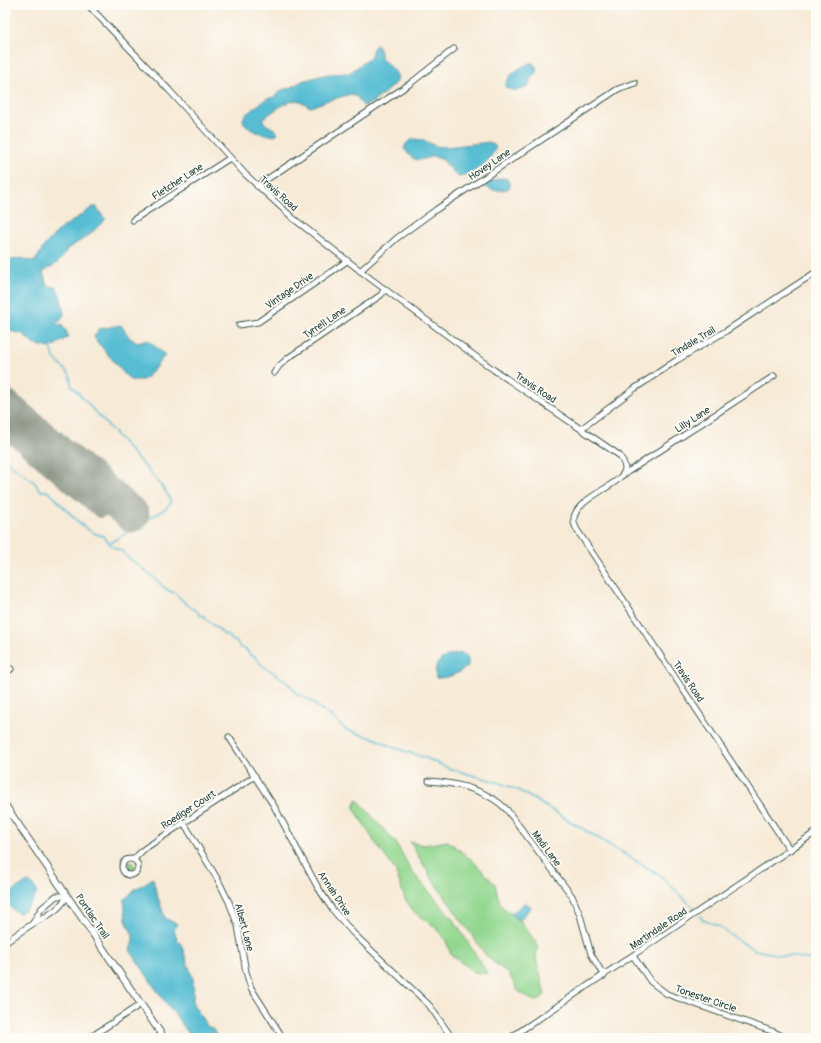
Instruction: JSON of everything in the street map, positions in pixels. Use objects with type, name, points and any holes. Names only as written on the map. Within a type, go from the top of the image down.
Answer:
[{"type":"main road","name":"Pontiac Trail","points":[[5,805],[164,1038]]},
{"type":"street","name":"Travis Road","points":[[88,5],[170,90],[230,158],[257,186],[294,219],[360,271],[494,370],[619,455],[625,469],[624,473],[579,508],[575,513],[574,520],[577,530],[790,850]]},
{"type":"street","points":[[257,186],[411,83],[454,49]]},
{"type":"street","name":"Hovey Lane","points":[[360,271],[397,238],[437,209],[618,89],[635,82]]},
{"type":"street","name":"Fletcher Lane","points":[[133,220],[230,158]]},
{"type":"street","name":"Vintage Drive","points":[[238,325],[258,322],[347,261]]},
{"type":"street","name":"Tindale Trail","points":[[581,429],[634,389],[677,360],[726,331],[816,272]]},
{"type":"street","name":"Tyrrell Lane","points":[[274,373],[288,358],[381,295],[385,289]]},
{"type":"street","name":"Lilly Lane","points":[[620,477],[774,376]]},
{"type":"street","points":[[5,673],[11,668]]},
{"type":"street","name":"Annah Drive","points":[[229,737],[284,824],[317,886],[332,908],[354,933],[429,1005],[452,1038]]},
{"type":"street","name":"Roediger Court","points":[[134,860],[144,849],[255,776]]},
{"type":"street","name":"Madi Lane","points":[[429,781],[450,782],[477,791],[494,798],[510,813],[572,896],[580,915],[591,954],[604,976]]},
{"type":"street","name":"Albert Lane","points":[[184,823],[218,880],[229,902],[238,926],[246,972],[251,988],[283,1038]]},
{"type":"street","name":"Martindale Road","points":[[510,1038],[816,832]]},
{"type":"street","points":[[33,923],[42,909],[56,896],[67,896]]},
{"type":"street","points":[[5,943],[33,923],[53,912],[62,904],[67,896]]},
{"type":"street","name":"Tonester Circle","points":[[633,956],[651,982],[666,994],[774,1032],[786,1038]]},
{"type":"street","points":[[89,1038],[141,1004]]},
{"type":"green space","points":[[357,799],[396,843],[412,872],[453,919],[488,974],[474,972],[451,955],[446,941],[434,926],[414,912],[405,899],[395,870],[374,841],[354,808]]},
{"type":"green space","points":[[448,841],[473,861],[495,884],[500,905],[515,918],[520,920],[538,946],[536,958],[545,995],[538,1001],[532,1000],[518,991],[509,974],[488,958],[432,879],[410,842],[424,845]]},
{"type":"green space","points":[[130,862],[135,867],[130,872],[125,867]]},
{"type":"water","points":[[377,44],[382,59],[394,70],[398,78],[397,81],[372,103],[363,106],[358,98],[351,94],[311,107],[300,101],[291,101],[263,119],[266,124],[276,131],[278,134],[275,136],[256,132],[244,123],[243,119],[245,115],[266,99],[274,97],[282,90],[290,88],[302,81],[328,74],[350,73],[371,56],[373,48]]},
{"type":"water","points":[[530,63],[533,63],[537,71],[530,79],[529,86],[517,90],[511,90],[505,87],[506,82],[511,75]]},
{"type":"water","points":[[413,139],[424,140],[435,146],[446,147],[489,142],[496,147],[486,162],[471,173],[459,177],[443,160],[433,156],[416,160],[410,156],[404,148],[407,143]]},
{"type":"water","points":[[501,178],[507,179],[510,185],[509,188],[496,190],[484,186],[487,183]]},
{"type":"water","points":[[93,207],[97,207],[106,219],[88,236],[67,249],[64,256],[55,265],[43,272],[47,286],[57,287],[60,294],[64,314],[61,320],[56,323],[57,325],[62,324],[66,330],[68,336],[67,338],[50,348],[33,344],[23,334],[5,330],[5,263],[20,258],[35,261],[45,245],[59,230]]},
{"type":"water","points":[[121,325],[129,337],[137,343],[148,340],[165,355],[151,373],[143,380],[130,380],[97,342],[94,336],[99,329]]},
{"type":"water","points":[[462,653],[468,658],[468,666],[453,675],[436,678],[436,666],[442,659],[451,655]]},
{"type":"water","points":[[153,878],[165,918],[177,924],[174,931],[178,941],[181,944],[193,979],[193,1004],[207,1026],[212,1028],[218,1038],[192,1038],[155,988],[130,950],[133,936],[126,919],[124,900],[136,888]]},
{"type":"water","points":[[29,882],[33,885],[37,892],[30,904],[19,913],[12,909],[6,902],[15,889]]},
{"type":"water","points":[[525,902],[531,907],[520,920],[515,918],[512,914]]},
{"type":"waterway","points":[[51,347],[54,358],[70,375],[71,385],[155,478],[166,492],[171,502],[163,510],[110,543]]},
{"type":"waterway","points":[[5,460],[34,482],[41,491],[50,493],[82,525],[96,534],[103,536],[112,546],[123,552],[167,590],[175,593],[186,604],[198,612],[199,615],[204,616],[224,635],[228,635],[232,640],[237,642],[240,648],[246,649],[250,655],[254,656],[262,665],[286,681],[296,694],[301,695],[314,703],[346,730],[376,739],[392,747],[426,758],[448,768],[500,783],[520,791],[661,876],[694,908]]},
{"type":"waterway","points":[[700,916],[703,920],[717,925],[733,937],[755,950],[785,956],[816,959]]},
{"type":"taxiway","points":[[5,431],[100,511],[108,509],[116,501]]},
{"type":"taxiway","points":[[85,498],[96,485]]},
{"type":"runway","points":[[5,407],[132,515]]}]
